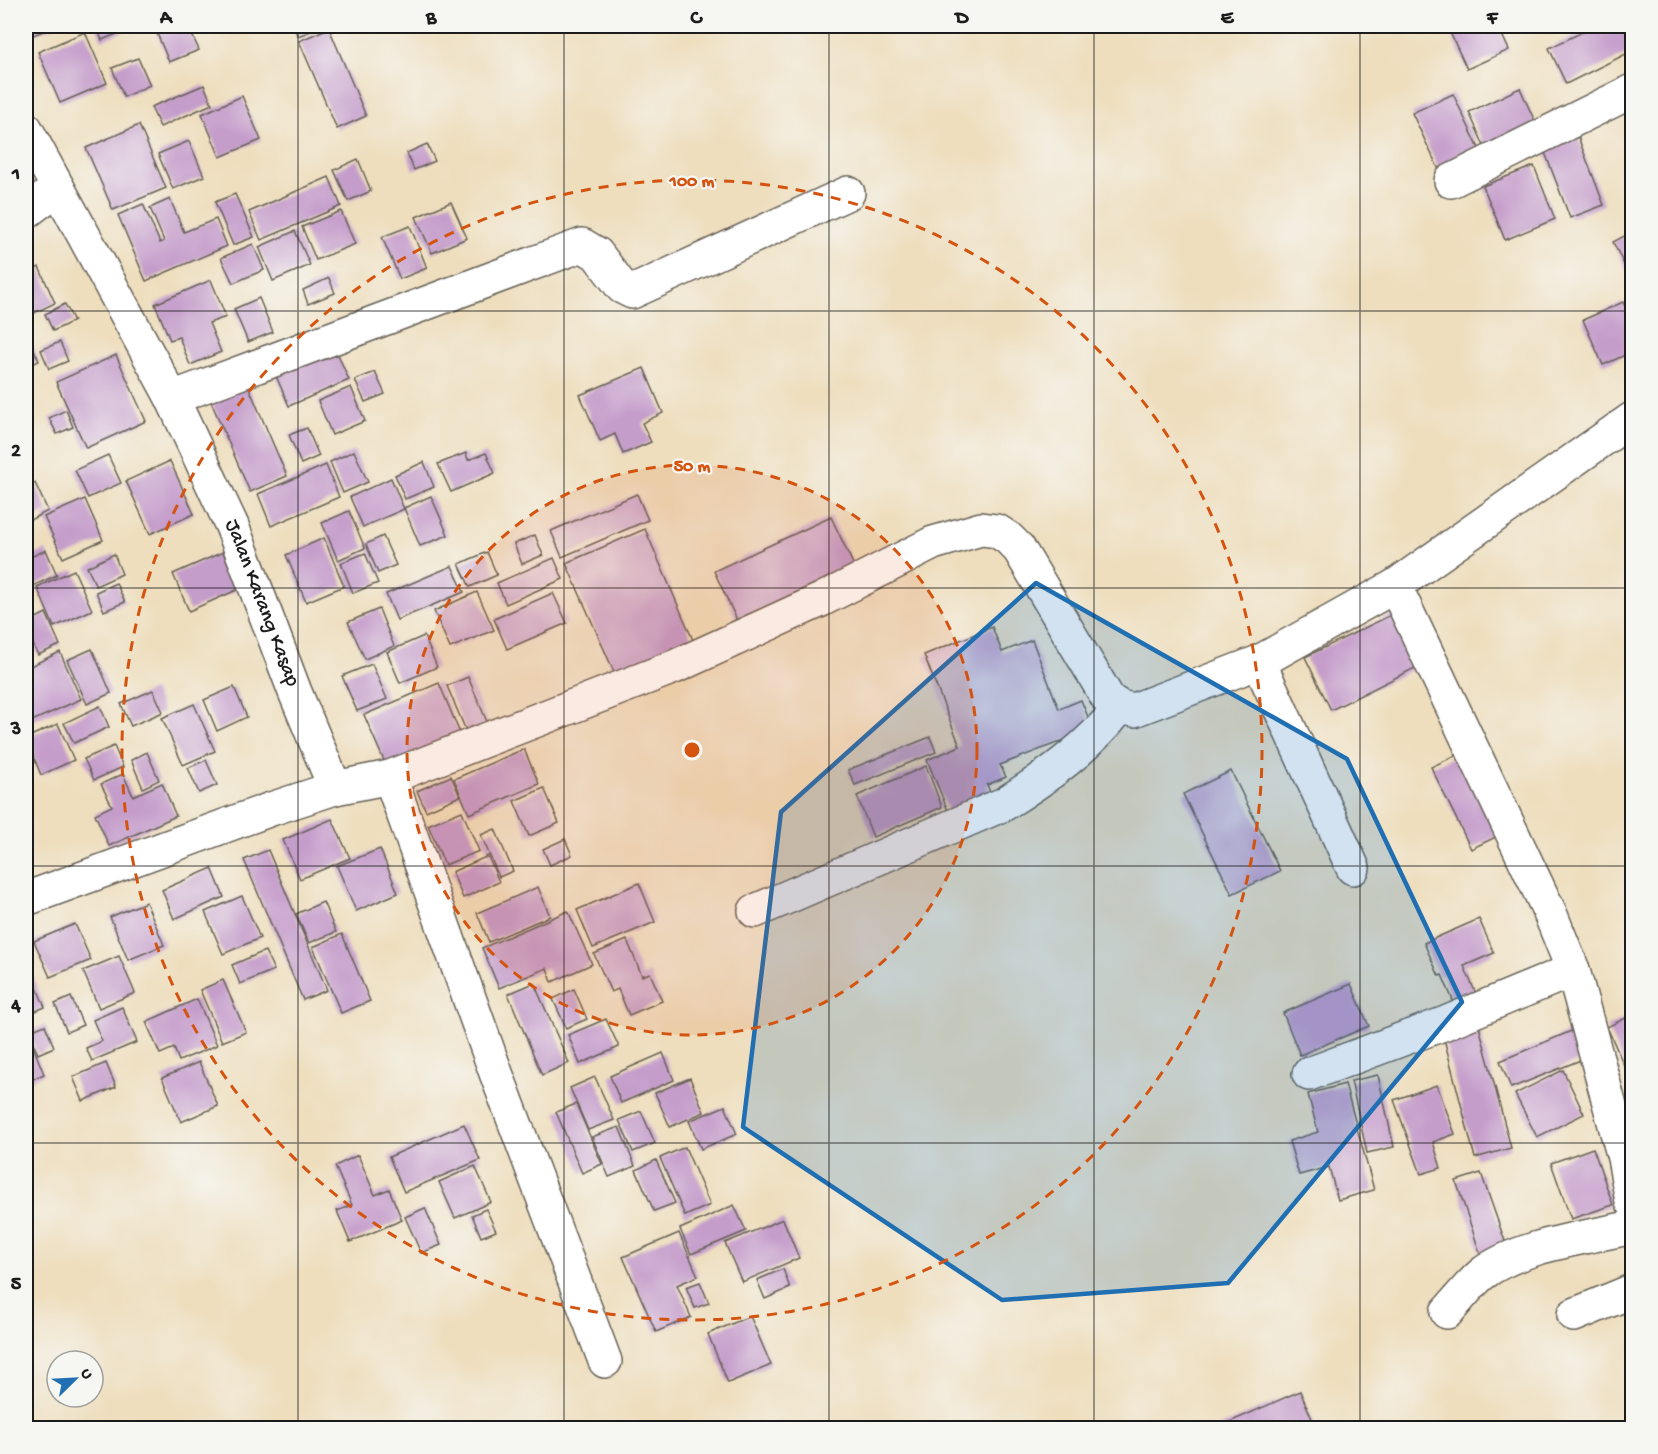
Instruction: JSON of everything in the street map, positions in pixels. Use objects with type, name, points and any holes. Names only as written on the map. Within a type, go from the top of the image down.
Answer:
[{"type":"street","points":[[1451,181],[1632,91]]},
{"type":"street","name":"Jalan Karang Kasap","points":[[26,129],[172,398],[232,526],[295,692],[335,788]]},
{"type":"street","points":[[26,212],[58,188]]},
{"type":"street","points":[[172,398],[582,245],[597,254],[622,287],[632,292],[848,193]]},
{"type":"street","points":[[26,899],[272,809],[335,788],[390,777],[674,667],[821,600],[933,543],[981,530],[997,531],[1019,549],[1109,700],[1120,707],[1134,710],[1259,662],[1395,585],[1632,418]]},
{"type":"street","points":[[1395,585],[1550,913],[1573,970],[1624,1158],[1632,1201]]},
{"type":"street","points":[[1259,662],[1353,868]]},
{"type":"street","points":[[755,911],[1004,804],[1034,786],[1091,740],[1120,707]]},
{"type":"street","points":[[390,777],[495,1073],[605,1360]]},
{"type":"street","points":[[1309,1074],[1443,1024],[1573,970]]},
{"type":"street","points":[[1447,1312],[1480,1275],[1504,1259],[1543,1247],[1632,1227]]},
{"type":"street","points":[[1574,1315],[1632,1291]]},
{"type":"highlighted area","points":[[1036,583],[1347,759],[1462,1002],[1228,1283],[1002,1300],[743,1127],[781,812]]},
{"type":"building","points":[[26,26],[56,26],[26,38]]},
{"type":"building","points":[[96,26],[136,26],[102,40]]},
{"type":"building","points":[[169,26],[188,26],[199,50],[169,62],[156,31]]},
{"type":"building","points":[[293,26],[324,26],[298,36]]},
{"type":"building","points":[[1447,26],[1498,26],[1509,50],[1467,69]]},
{"type":"building","points":[[1595,26],[1624,26],[1632,44],[1632,51],[1566,84],[1549,48]]},
{"type":"building","points":[[329,28],[366,116],[337,129],[299,41]]},
{"type":"building","points":[[85,32],[107,83],[60,103],[38,52]]},
{"type":"building","points":[[138,58],[150,85],[124,97],[112,68]]},
{"type":"building","points":[[204,85],[212,104],[160,127],[151,107]]},
{"type":"building","points":[[1520,88],[1536,124],[1485,148],[1469,112]]},
{"type":"building","points":[[1453,94],[1482,155],[1441,174],[1412,113]]},
{"type":"building","points":[[242,96],[261,140],[220,157],[202,114]]},
{"type":"building","points":[[139,125],[166,188],[113,210],[86,148]]},
{"type":"building","points":[[1578,137],[1604,205],[1570,218],[1544,150]]},
{"type":"building","points":[[189,141],[204,176],[173,189],[158,154]]},
{"type":"building","points":[[427,144],[435,161],[414,170],[407,153]]},
{"type":"building","points":[[358,159],[371,191],[348,201],[334,170]]},
{"type":"building","points":[[1534,166],[1555,219],[1505,240],[1483,186]]},
{"type":"building","points":[[329,177],[341,206],[261,240],[249,212]]},
{"type":"building","points":[[235,194],[254,237],[233,245],[215,202]]},
{"type":"building","points":[[170,199],[184,232],[216,219],[227,246],[146,281],[118,215],[143,204],[160,243],[164,241],[150,208]]},
{"type":"building","points":[[451,202],[467,238],[432,253],[416,217]]},
{"type":"building","points":[[341,211],[355,244],[316,260],[302,227]]},
{"type":"building","points":[[410,226],[427,268],[400,279],[382,237]]},
{"type":"building","points":[[295,231],[310,265],[273,281],[259,247]]},
{"type":"building","points":[[1632,232],[1632,281],[1613,242]]},
{"type":"building","points":[[253,244],[264,270],[233,283],[221,258]]},
{"type":"building","points":[[39,267],[55,303],[26,317],[26,274]]},
{"type":"building","points":[[329,278],[335,293],[308,304],[303,290]]},
{"type":"building","points":[[211,280],[226,317],[209,323],[221,352],[190,365],[179,337],[170,340],[155,304]]},
{"type":"building","points":[[259,298],[273,332],[248,342],[234,309]]},
{"type":"building","points":[[1623,302],[1632,324],[1632,352],[1603,365],[1583,320]]},
{"type":"building","points":[[65,304],[74,321],[53,331],[45,314]]},
{"type":"building","points":[[28,336],[39,361],[26,367],[26,337]]},
{"type":"building","points":[[60,342],[68,361],[49,369],[41,350]]},
{"type":"building","points":[[336,350],[349,380],[289,406],[276,376]]},
{"type":"building","points":[[116,355],[146,421],[86,448],[56,382]]},
{"type":"building","points":[[644,368],[663,413],[642,423],[651,442],[623,454],[615,434],[600,441],[580,395]]},
{"type":"building","points":[[375,372],[385,394],[365,402],[355,380]]},
{"type":"building","points":[[246,381],[287,476],[250,492],[209,397]]},
{"type":"building","points":[[351,387],[365,421],[332,435],[318,401]]},
{"type":"building","points":[[66,410],[73,427],[57,434],[49,418]]},
{"type":"building","points":[[307,428],[319,456],[301,464],[289,435]]},
{"type":"building","points":[[354,451],[368,482],[343,493],[330,462]]},
{"type":"building","points":[[466,453],[468,460],[486,453],[495,473],[451,492],[438,464]]},
{"type":"building","points":[[108,455],[121,483],[88,498],[75,470]]},
{"type":"building","points":[[170,461],[194,514],[150,534],[126,481]]},
{"type":"building","points":[[424,462],[434,487],[405,499],[395,475]]},
{"type":"building","points":[[326,465],[339,497],[271,526],[258,494]]},
{"type":"building","points":[[391,478],[404,509],[363,527],[350,497]]},
{"type":"building","points":[[35,483],[48,511],[26,522],[26,488]]},
{"type":"building","points":[[637,494],[648,520],[562,557],[551,531]]},
{"type":"building","points":[[431,496],[448,535],[420,546],[404,508]]},
{"type":"building","points":[[85,499],[103,540],[63,558],[44,517]]},
{"type":"building","points":[[349,511],[365,548],[338,560],[322,523]]},
{"type":"building","points":[[831,517],[854,566],[737,620],[714,571]]},
{"type":"building","points":[[645,529],[696,647],[618,681],[566,563]]},
{"type":"building","points":[[535,535],[543,555],[522,564],[514,544]]},
{"type":"building","points":[[383,536],[396,565],[378,573],[366,544]]},
{"type":"building","points":[[324,538],[344,586],[306,602],[286,555]]},
{"type":"building","points":[[46,550],[57,575],[26,589],[26,559]]},
{"type":"building","points":[[223,552],[239,589],[189,611],[173,574]]},
{"type":"building","points":[[487,552],[497,575],[470,587],[459,564]]},
{"type":"building","points":[[365,553],[378,583],[353,593],[341,563]]},
{"type":"building","points":[[114,554],[122,574],[96,586],[87,567]]},
{"type":"building","points":[[554,558],[563,579],[506,604],[497,583]]},
{"type":"building","points":[[452,566],[464,592],[397,620],[386,594]]},
{"type":"building","points":[[74,570],[92,610],[54,627],[37,587]]},
{"type":"building","points":[[116,583],[125,602],[104,611],[96,592]]},
{"type":"building","points":[[477,592],[494,630],[450,648],[434,611]]},
{"type":"building","points":[[553,593],[567,623],[507,649],[494,619]]},
{"type":"building","points":[[379,609],[394,646],[365,659],[348,622]]},
{"type":"building","points":[[46,613],[60,645],[38,655],[26,629],[26,623]]},
{"type":"building","points":[[1395,613],[1421,665],[1331,710],[1305,657]]},
{"type":"building","points":[[992,627],[1002,652],[1032,640],[1059,709],[1081,700],[1093,729],[1000,765],[1006,777],[987,785],[994,801],[951,818],[927,760],[960,746],[924,655]]},
{"type":"building","points":[[424,636],[437,667],[400,683],[387,652]]},
{"type":"building","points":[[92,649],[111,693],[87,704],[67,660]]},
{"type":"building","points":[[60,652],[81,699],[32,721],[26,706],[26,668]]},
{"type":"building","points":[[372,664],[387,699],[357,711],[342,676]]},
{"type":"building","points":[[468,677],[488,724],[467,733],[447,686]]},
{"type":"building","points":[[439,683],[462,738],[388,770],[364,715]]},
{"type":"building","points":[[234,687],[247,717],[217,731],[204,700]]},
{"type":"building","points":[[153,690],[163,712],[131,726],[121,704]]},
{"type":"building","points":[[194,704],[215,751],[183,765],[162,718]]},
{"type":"building","points":[[100,706],[109,727],[74,743],[64,723]]},
{"type":"building","points":[[58,724],[74,760],[41,775],[26,738]]},
{"type":"building","points":[[930,737],[936,752],[855,785],[848,770]]},
{"type":"building","points":[[114,746],[123,767],[94,780],[84,759]]},
{"type":"building","points":[[524,749],[539,784],[469,814],[454,779]]},
{"type":"building","points":[[147,752],[159,780],[143,788],[131,760]]},
{"type":"building","points":[[1459,754],[1500,835],[1471,849],[1431,767]]},
{"type":"building","points":[[206,760],[217,785],[199,793],[188,768]]},
{"type":"building","points":[[926,766],[942,807],[873,837],[857,796]]},
{"type":"building","points":[[1231,771],[1280,871],[1232,894],[1183,794]]},
{"type":"building","points":[[123,774],[133,796],[162,783],[176,816],[109,846],[95,814],[112,806],[101,784]]},
{"type":"building","points":[[451,776],[460,796],[426,811],[417,791]]},
{"type":"building","points":[[544,788],[559,823],[529,836],[514,801]]},
{"type":"building","points":[[462,811],[479,851],[445,865],[428,825]]},
{"type":"building","points":[[332,819],[350,858],[300,879],[283,840]]},
{"type":"building","points":[[495,829],[513,871],[499,877],[481,835]]},
{"type":"building","points":[[565,839],[572,855],[550,865],[543,849]]},
{"type":"building","points":[[380,849],[398,893],[356,911],[337,866]]},
{"type":"building","points":[[268,850],[327,990],[303,1000],[244,860]]},
{"type":"building","points":[[488,856],[499,882],[463,898],[452,872]]},
{"type":"building","points":[[212,868],[224,897],[174,919],[162,890]]},
{"type":"building","points":[[639,883],[655,922],[593,948],[577,910]]},
{"type":"building","points":[[538,887],[550,916],[489,942],[477,913]]},
{"type":"building","points":[[242,896],[260,938],[223,954],[205,912]]},
{"type":"building","points":[[146,902],[164,945],[128,960],[110,917]]},
{"type":"building","points":[[323,902],[336,932],[309,943],[296,914]]},
{"type":"building","points":[[568,911],[592,964],[552,982],[547,968],[499,988],[482,948]]},
{"type":"building","points":[[1479,919],[1494,953],[1464,966],[1480,1003],[1458,1012],[1442,975],[1439,976],[1424,943]]},
{"type":"building","points":[[75,924],[91,960],[50,977],[34,941]]},
{"type":"building","points":[[342,934],[370,1001],[341,1013],[313,947]]},
{"type":"building","points":[[627,940],[642,976],[650,973],[662,1001],[629,1015],[618,989],[611,992],[594,954]]},
{"type":"building","points":[[265,951],[274,970],[240,984],[232,965]]},
{"type":"building","points":[[119,956],[135,993],[99,1008],[83,971]]},
{"type":"building","points":[[26,962],[45,1007],[26,1015]]},
{"type":"building","points":[[223,980],[246,1032],[222,1042],[200,990]]},
{"type":"building","points":[[534,983],[569,1063],[542,1075],[508,994]]},
{"type":"building","points":[[1351,984],[1369,1026],[1300,1055],[1283,1013]]},
{"type":"building","points":[[574,989],[587,1019],[566,1028],[553,999]]},
{"type":"building","points":[[71,997],[83,1025],[67,1032],[55,1004]]},
{"type":"building","points":[[197,999],[217,1045],[179,1061],[174,1048],[160,1054],[146,1022]]},
{"type":"building","points":[[122,1007],[137,1042],[92,1061],[86,1048],[102,1041],[93,1020]]},
{"type":"building","points":[[1632,1015],[1632,1070],[1627,1072],[1607,1027]]},
{"type":"building","points":[[606,1019],[619,1047],[580,1064],[568,1035]]},
{"type":"building","points":[[45,1025],[54,1047],[38,1054],[28,1032]]},
{"type":"building","points":[[1479,1026],[1511,1148],[1475,1158],[1443,1035]]},
{"type":"building","points":[[26,1029],[44,1074],[26,1082]]},
{"type":"building","points":[[1576,1029],[1588,1057],[1511,1088],[1500,1061]]},
{"type":"building","points":[[663,1053],[674,1080],[621,1103],[610,1076]]},
{"type":"building","points":[[199,1062],[218,1106],[181,1122],[162,1078]]},
{"type":"building","points":[[106,1063],[116,1087],[83,1101],[73,1077]]},
{"type":"building","points":[[1563,1070],[1584,1114],[1537,1137],[1515,1094]]},
{"type":"building","points":[[1378,1075],[1394,1147],[1367,1153],[1351,1081]]},
{"type":"building","points":[[595,1077],[614,1120],[588,1130],[570,1088]]},
{"type":"building","points":[[690,1078],[704,1112],[670,1127],[655,1093]]},
{"type":"building","points":[[1345,1084],[1374,1190],[1338,1200],[1329,1167],[1299,1175],[1289,1141],[1318,1132],[1308,1094]]},
{"type":"building","points":[[1437,1085],[1455,1134],[1433,1142],[1441,1168],[1421,1174],[1394,1100]]},
{"type":"building","points":[[576,1104],[602,1164],[582,1173],[556,1112]]},
{"type":"building","points":[[725,1106],[737,1134],[701,1149],[689,1121]]},
{"type":"building","points":[[641,1111],[655,1143],[633,1152],[619,1120]]},
{"type":"building","points":[[464,1124],[480,1160],[404,1192],[389,1157]]},
{"type":"building","points":[[619,1127],[635,1166],[609,1177],[592,1137]]},
{"type":"building","points":[[685,1147],[710,1205],[685,1216],[660,1158]]},
{"type":"building","points":[[1593,1148],[1613,1205],[1571,1219],[1551,1163]]},
{"type":"building","points":[[358,1155],[375,1195],[389,1189],[402,1220],[350,1242],[337,1211],[352,1205],[335,1166]]},
{"type":"building","points":[[656,1160],[675,1203],[654,1211],[636,1170]]},
{"type":"building","points":[[475,1166],[491,1202],[455,1218],[439,1182]]},
{"type":"building","points":[[1481,1173],[1507,1247],[1481,1256],[1456,1181]]},
{"type":"building","points":[[734,1205],[746,1231],[691,1254],[680,1229]]},
{"type":"building","points":[[425,1208],[441,1245],[421,1253],[405,1217]]},
{"type":"building","points":[[486,1209],[496,1231],[481,1237],[472,1215]]},
{"type":"building","points":[[783,1219],[799,1258],[742,1282],[725,1243]]},
{"type":"building","points":[[679,1233],[698,1276],[677,1285],[691,1317],[656,1332],[623,1257]]},
{"type":"building","points":[[783,1269],[790,1288],[765,1299],[757,1280]]},
{"type":"building","points":[[700,1282],[709,1303],[695,1308],[686,1287]]},
{"type":"building","points":[[750,1316],[771,1365],[728,1383],[708,1334]]},
{"type":"building","points":[[1300,1391],[1316,1428],[1216,1428]]}]
